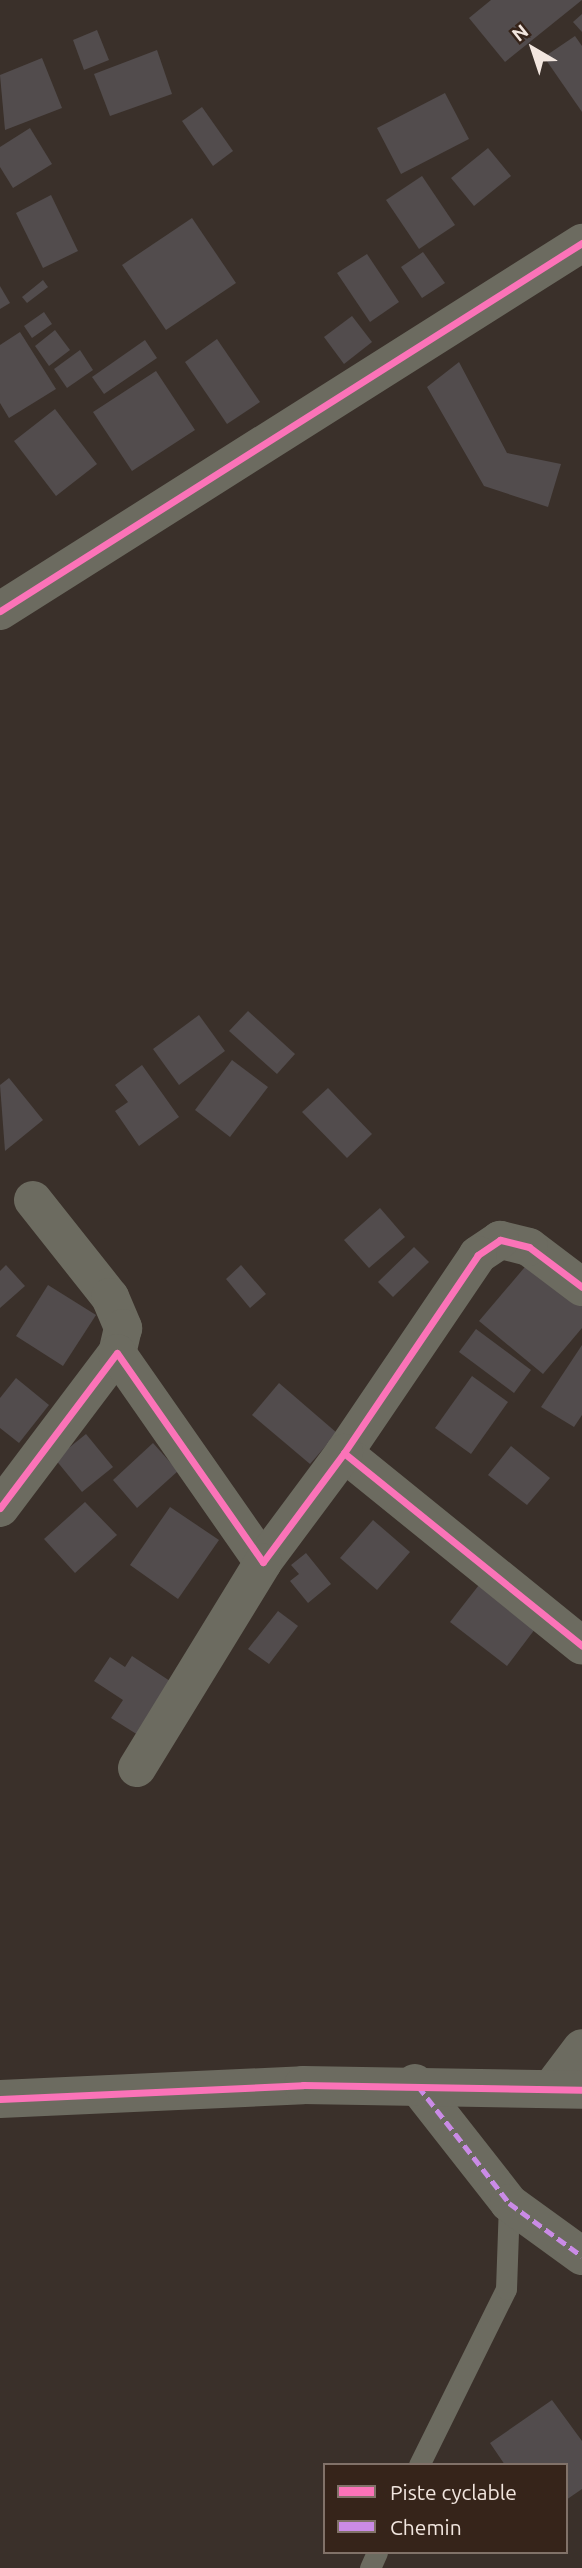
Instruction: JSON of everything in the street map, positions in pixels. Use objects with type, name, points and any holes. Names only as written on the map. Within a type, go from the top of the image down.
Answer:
[{"type":"street","points":[[0,611],[582,243]]},
{"type":"street","points":[[0,1508],[117,1353],[123,1328],[110,1297],[33,1200]]},
{"type":"street","points":[[137,1768],[263,1562],[344,1453],[478,1255],[500,1240],[529,1247],[582,1287]]},
{"type":"street","points":[[117,1353],[263,1562]]},
{"type":"street","points":[[344,1453],[582,1646]]},
{"type":"street","points":[[0,2099],[415,2083],[566,2089],[582,2048]]},
{"type":"street","points":[[415,2083],[509,2203],[582,2256]]},
{"type":"lane","points":[[420,2463],[506,2290],[509,2203]]},
{"type":"building","points":[[491,0],[582,0],[505,62],[469,18]]},
{"type":"building","points":[[582,14],[582,32],[573,22]]},
{"type":"building","points":[[97,30],[109,60],[84,70],[73,40]]},
{"type":"building","points":[[575,36],[582,46],[582,112],[544,57]]},
{"type":"building","points":[[157,50],[172,94],[110,116],[94,74]]},
{"type":"building","points":[[42,58],[62,108],[5,130],[0,75]]},
{"type":"building","points":[[445,93],[469,139],[401,174],[377,128]]},
{"type":"building","points":[[202,107],[233,151],[213,166],[182,121]]},
{"type":"building","points":[[30,128],[52,164],[13,188],[0,167],[0,147]]},
{"type":"building","points":[[488,148],[511,176],[474,206],[451,178]]},
{"type":"building","points":[[422,176],[455,225],[419,249],[386,200]]},
{"type":"building","points":[[51,195],[78,251],[43,268],[16,213]]},
{"type":"building","points":[[192,218],[236,283],[166,330],[122,265]]},
{"type":"building","points":[[423,252],[445,283],[422,298],[401,267]]},
{"type":"building","points":[[367,254],[399,302],[370,322],[337,273]]},
{"type":"building","points":[[43,280],[48,287],[27,303],[22,297]]},
{"type":"building","points":[[0,286],[10,303],[0,309]]},
{"type":"building","points":[[44,312],[52,324],[32,338],[24,326]]},
{"type":"building","points":[[352,316],[372,342],[344,364],[324,337]]},
{"type":"building","points":[[55,330],[70,350],[49,366],[35,346]]},
{"type":"building","points":[[20,332],[56,389],[9,418],[0,403],[0,345]]},
{"type":"building","points":[[217,339],[260,402],[227,424],[185,362]]},
{"type":"building","points":[[145,340],[157,358],[104,394],[92,377]]},
{"type":"building","points":[[80,350],[93,370],[67,388],[54,369]]},
{"type":"building","points":[[459,362],[507,453],[561,464],[548,507],[484,486],[427,387]]},
{"type":"building","points":[[156,371],[195,430],[132,471],[93,412]]},
{"type":"building","points":[[55,409],[97,464],[56,496],[14,441]]},
{"type":"building","points":[[248,1011],[295,1054],[277,1074],[229,1031]]},
{"type":"building","points":[[199,1015],[225,1051],[179,1085],[153,1049]]},
{"type":"building","points":[[232,1060],[268,1087],[230,1137],[195,1110]]},
{"type":"building","points":[[142,1065],[179,1117],[139,1146],[115,1111],[128,1102],[115,1085]]},
{"type":"building","points":[[9,1078],[43,1120],[5,1151],[0,1085]]},
{"type":"building","points":[[328,1088],[372,1134],[347,1158],[302,1112]]},
{"type":"building","points":[[380,1208],[405,1237],[369,1268],[344,1240]]},
{"type":"building","points":[[414,1247],[429,1262],[393,1297],[378,1282]]},
{"type":"building","points":[[530,1261],[582,1305],[582,1328],[543,1374],[479,1321]]},
{"type":"building","points":[[6,1265],[25,1286],[0,1308],[0,1271]]},
{"type":"building","points":[[241,1265],[266,1294],[250,1308],[226,1279]]},
{"type":"building","points":[[48,1285],[96,1315],[63,1366],[16,1336]]},
{"type":"building","points":[[476,1329],[531,1370],[514,1393],[459,1352]]},
{"type":"building","points":[[582,1345],[582,1415],[574,1427],[541,1407]]},
{"type":"building","points":[[472,1376],[508,1402],[471,1454],[435,1428]]},
{"type":"building","points":[[16,1378],[49,1405],[19,1443],[0,1428],[0,1398]]},
{"type":"building","points":[[279,1383],[337,1433],[310,1464],[252,1415]]},
{"type":"building","points":[[86,1434],[113,1467],[82,1492],[55,1459]]},
{"type":"building","points":[[153,1443],[178,1471],[137,1508],[113,1480]]},
{"type":"building","points":[[511,1446],[550,1478],[527,1505],[488,1475]]},
{"type":"building","points":[[85,1502],[117,1535],[75,1573],[44,1539]]},
{"type":"building","points":[[170,1507],[219,1540],[178,1599],[130,1565]]},
{"type":"building","points":[[373,1520],[410,1552],[377,1590],[340,1558]]},
{"type":"building","points":[[306,1553],[331,1584],[308,1603],[290,1581],[299,1574],[291,1565]]},
{"type":"building","points":[[479,1585],[535,1629],[507,1666],[450,1622]]},
{"type":"building","points":[[278,1611],[298,1626],[269,1664],[248,1649]]},
{"type":"building","points":[[132,1656],[173,1683],[138,1735],[111,1718],[123,1700],[94,1681],[110,1657],[125,1667]]},
{"type":"building","points":[[552,2400],[582,2441],[582,2489],[568,2499],[568,2463],[504,2463],[490,2443]]},
{"type":"marked path","points":[[418,2086],[509,2203],[582,2256]]},
{"type":"cycle path","points":[[0,611],[582,243]]},
{"type":"cycle path","points":[[582,1287],[529,1247],[500,1240],[478,1255],[344,1453],[582,1646]]},
{"type":"cycle path","points":[[0,1508],[117,1353],[263,1562],[344,1453]]},
{"type":"cycle path","points":[[0,2099],[303,2085],[582,2090]]}]
